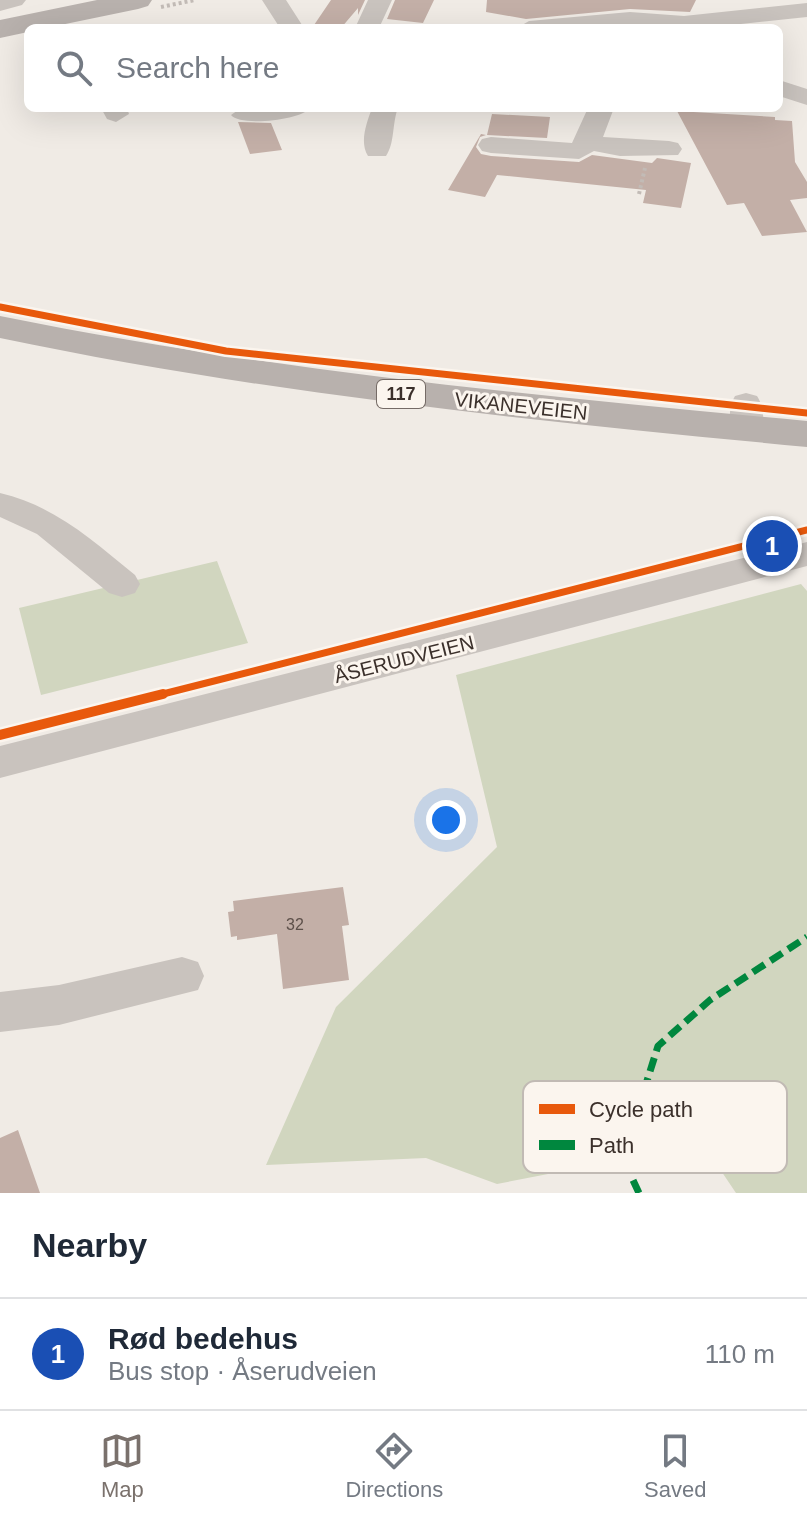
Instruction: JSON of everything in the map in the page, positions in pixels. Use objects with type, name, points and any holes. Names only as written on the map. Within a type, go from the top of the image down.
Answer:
[{"type":"main road","points":[[0,29],[138,0]]},
{"type":"main road","name":"VIKANEVEIEN","points":[[0,327],[203,368],[353,389],[746,415],[807,434]]},
{"type":"street","points":[[0,4],[14,0]]},
{"type":"street","points":[[274,0],[289,24]]},
{"type":"street","points":[[369,24],[380,0]]},
{"type":"street","points":[[536,24],[556,0]]},
{"type":"street","points":[[552,24],[636,10],[684,23],[807,10]]},
{"type":"street","points":[[783,74],[807,70]]},
{"type":"street","points":[[783,89],[807,97]]},
{"type":"street","points":[[244,115],[267,112]]},
{"type":"street","points":[[377,150],[384,112]]},
{"type":"street","points":[[491,145],[570,153],[579,151],[588,142],[599,112]]},
{"type":"street","points":[[588,142],[620,148],[669,149]]},
{"type":"street","points":[[0,505],[15,507],[36,517],[122,584]]},
{"type":"street","name":"ÅSERUDVEIEN","points":[[0,762],[807,554]]},
{"type":"street","points":[[0,1012],[59,1005],[182,976]]},
{"type":"green space","points":[[217,561],[248,643],[41,695],[19,608]]},
{"type":"green space","points":[[801,584],[807,591],[807,1193],[736,1193],[723,1173],[787,1173],[787,1081],[523,1081],[523,1173],[554,1173],[497,1184],[426,1158],[266,1165],[336,1007],[497,847],[456,675]]},
{"type":"building","points":[[331,0],[365,0],[358,15],[358,8],[344,24],[315,24]]},
{"type":"building","points":[[395,0],[434,0],[423,23],[387,19]]},
{"type":"building","points":[[487,0],[696,0],[690,12],[630,9],[526,19],[486,12]]},
{"type":"building","points":[[678,112],[775,117],[775,120],[792,121],[795,162],[807,182],[807,198],[790,200],[807,232],[762,236],[744,203],[727,205]]},
{"type":"building","points":[[492,114],[550,117],[547,138],[487,135]]},
{"type":"building","points":[[238,122],[271,123],[282,150],[250,154]]},
{"type":"building","points":[[481,134],[486,135],[480,137],[476,147],[481,154],[491,156],[579,162],[592,155],[652,163],[657,158],[691,163],[681,208],[643,203],[646,190],[497,175],[485,197],[448,190]]},
{"type":"building","points":[[343,887],[349,925],[342,926],[349,980],[283,989],[277,934],[237,940],[237,936],[231,937],[228,912],[234,911],[233,901]]},
{"type":"building","points":[[18,1130],[40,1193],[0,1193],[0,1138]]},
{"type":"marked path","points":[[647,1081],[658,1046],[710,1000],[807,937]]},
{"type":"marked path","points":[[631,1173],[639,1193]]},
{"type":"cycle path","points":[[0,307],[226,351],[807,413]]},
{"type":"cycle path","points":[[0,735],[807,530]]},
{"type":"place","name":"Rød bedehus","points":[[772,546]]}]
